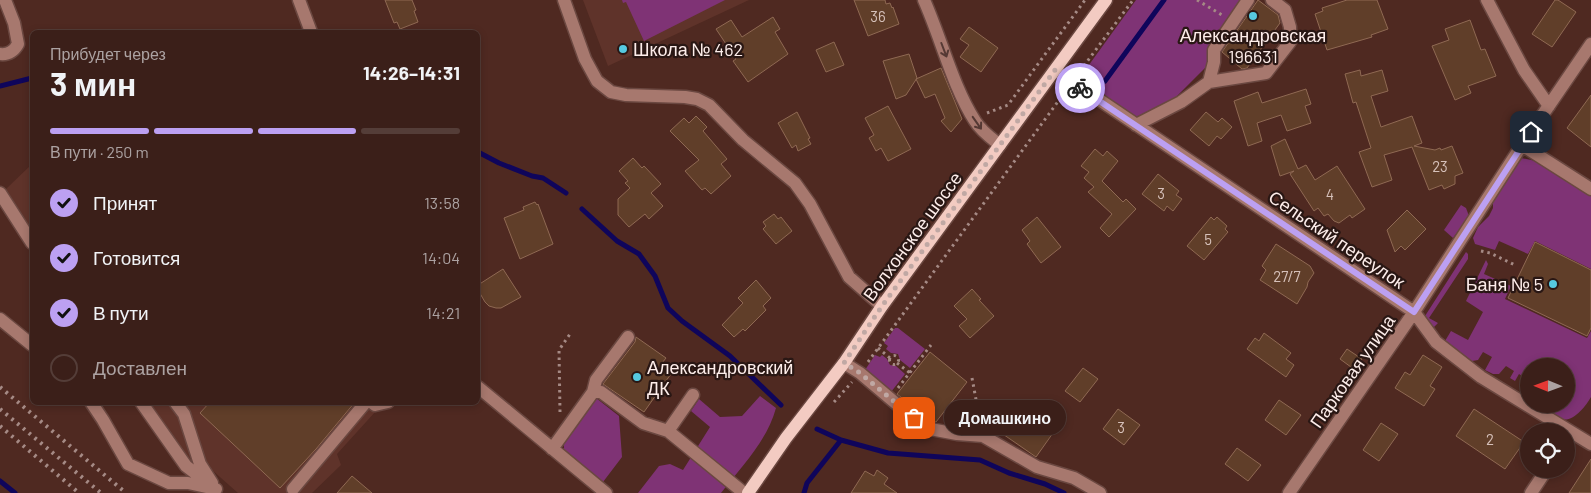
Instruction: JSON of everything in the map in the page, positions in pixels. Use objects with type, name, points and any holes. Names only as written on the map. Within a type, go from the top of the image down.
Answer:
[{"type":"main road","name":"Волхонское шоссе","points":[[748,493],[786,438],[844,363],[882,306],[1106,0]]},
{"type":"street","points":[[0,54],[13,51],[18,44],[14,23],[5,0]]},
{"type":"street","points":[[299,0],[310,30]]},
{"type":"street","points":[[564,0],[585,59],[597,81],[611,92],[626,95],[685,97],[697,99],[709,105],[743,140],[795,183],[810,204],[849,277],[882,306]]},
{"type":"street","points":[[924,0],[961,94],[973,118],[985,133],[1000,145]]},
{"type":"street","points":[[1209,82],[1214,62],[1214,50],[1248,0]]},
{"type":"street","points":[[1136,125],[1180,102],[1209,82],[1266,73],[1290,42],[1290,27],[1286,10],[1272,0]]},
{"type":"street","points":[[1487,0],[1524,70],[1548,106]]},
{"type":"street","name":"Парковая улица","points":[[1289,493],[1414,312],[1548,106],[1591,44]]},
{"type":"street","name":"Сельский переулок","points":[[1055,70],[1414,312],[1436,342],[1481,377],[1551,423]]},
{"type":"street","points":[[1522,146],[1591,190]]},
{"type":"street","points":[[0,193],[30,240]]},
{"type":"street","points":[[0,319],[30,343]]},
{"type":"street","points":[[552,449],[593,392],[596,380],[628,337]]},
{"type":"street","points":[[844,363],[860,373],[926,428],[957,434],[983,436],[1037,467],[1074,478],[1100,493]]},
{"type":"street","points":[[480,389],[606,493]]},
{"type":"street","points":[[593,392],[601,392],[643,423],[668,431],[744,493]]},
{"type":"street","points":[[668,431],[693,395]]},
{"type":"street","points":[[93,405],[128,464],[170,483],[188,483],[217,491]]},
{"type":"street","points":[[144,405],[186,466],[217,491]]},
{"type":"street","points":[[177,405],[184,414],[200,464],[217,491]]},
{"type":"street","points":[[293,489],[363,405]]},
{"type":"street","name":"Сельский переулок","points":[[1575,437],[1591,444]]},
{"type":"street","points":[[1531,493],[1541,478]]},
{"type":"path","points":[[973,118],[1008,105],[1085,0]]},
{"type":"path","points":[[834,402],[860,373],[1133,0]]},
{"type":"path","points":[[1197,0],[1234,22]]},
{"type":"path","points":[[1480,251],[1490,253],[1515,265]]},
{"type":"path","points":[[560,413],[559,350],[570,334]]},
{"type":"path","points":[[895,393],[931,345]]},
{"type":"path","points":[[878,348],[890,358],[891,363],[897,363],[910,373]]},
{"type":"path","points":[[890,358],[897,356],[897,363]]},
{"type":"path","points":[[972,378],[980,422]]},
{"type":"shaded area","name":"Школа № 462","points":[[583,0],[749,0],[608,66]]},
{"type":"shaded area","points":[[622,0],[725,0],[644,41],[626,2],[623,3]]},
{"type":"shaded area","points":[[1136,0],[1242,0],[1208,49],[1209,64],[1175,98],[1137,120],[1078,80]]},
{"type":"shaded area","points":[[1521,158],[1536,161],[1591,195],[1591,269],[1535,241],[1528,254],[1499,241],[1495,250],[1475,244],[1473,238],[1478,227],[1489,216],[1493,208],[1493,199]]},
{"type":"shaded area","points":[[30,166],[30,227],[6,189]]},
{"type":"shaded area","points":[[1461,205],[1466,208],[1469,216],[1453,238],[1444,230]]},
{"type":"shaded area","points":[[1466,252],[1468,259],[1429,318],[1438,323],[1433,328],[1425,316]]},
{"type":"shaded area","points":[[1486,260],[1488,264],[1484,274],[1511,286],[1505,299],[1587,338],[1591,331],[1591,397],[1582,409],[1566,420],[1551,413],[1575,413],[1575,358],[1520,358],[1520,375],[1515,381],[1510,378],[1514,371],[1506,366],[1499,374],[1493,374],[1485,370],[1492,357],[1483,352],[1478,360],[1472,361],[1445,341],[1451,331],[1468,340],[1483,312],[1466,301]]},
{"type":"shaded area","points":[[895,328],[898,328],[925,349],[910,368],[900,360],[898,354],[891,353],[886,349],[888,346],[884,343]]},
{"type":"shaded area","points":[[875,355],[880,357],[882,355],[890,365],[896,366],[905,374],[891,392],[865,370]]},
{"type":"shaded area","points":[[760,396],[776,408],[772,420],[753,453],[721,493],[638,493],[659,466],[670,464],[683,470],[710,427],[691,411],[699,399],[720,417],[742,416]]},
{"type":"shaded area","points":[[596,398],[619,416],[622,457],[603,482],[564,450],[564,441]]},
{"type":"shaded area","points":[[150,405],[375,405],[376,411],[337,454],[341,465],[312,493],[238,493],[212,470],[209,464],[193,464]]},
{"type":"building","points":[[385,0],[412,0],[418,22],[400,29],[397,22],[394,23]]},
{"type":"building","points":[[854,0],[885,0],[886,4],[890,3],[893,7],[899,24],[868,36]]},
{"type":"building","points":[[1258,0],[1278,15],[1280,23],[1247,68],[1242,69],[1222,52]]},
{"type":"building","points":[[1347,0],[1377,0],[1388,29],[1371,35],[1372,37],[1327,50],[1315,14],[1323,11],[1322,8]]},
{"type":"building","points":[[1555,0],[1576,12],[1552,47],[1532,34]]},
{"type":"building","points":[[773,17],[780,29],[775,32],[788,54],[748,82],[733,61],[736,59],[716,29],[731,20],[742,37]]},
{"type":"building","points":[[1470,20],[1481,50],[1485,49],[1496,76],[1468,86],[1471,93],[1455,100],[1432,46],[1449,40],[1445,29]]},
{"type":"building","points":[[969,27],[998,48],[981,72],[960,57],[969,45],[960,39]]},
{"type":"building","points":[[834,42],[844,65],[826,72],[816,50]]},
{"type":"building","points":[[909,54],[917,78],[906,95],[896,99],[883,61]]},
{"type":"building","points":[[941,68],[962,119],[951,132],[941,121],[945,118],[935,94],[925,98],[916,79]]},
{"type":"building","points":[[1360,70],[1361,76],[1382,70],[1388,91],[1371,96],[1381,127],[1412,116],[1422,143],[1414,146],[1435,150],[1440,148],[1441,150],[1452,146],[1463,173],[1455,176],[1455,184],[1444,189],[1442,185],[1429,190],[1412,147],[1384,155],[1392,180],[1372,187],[1359,152],[1371,148],[1356,102],[1353,103],[1345,74]]},
{"type":"building","points":[[1306,89],[1311,104],[1305,106],[1311,123],[1287,131],[1281,115],[1257,123],[1262,141],[1248,146],[1234,101],[1258,92],[1262,103]]},
{"type":"building","points":[[1591,95],[1591,147],[1567,128]]},
{"type":"building","points":[[888,106],[911,149],[888,161],[881,148],[876,151],[869,138],[874,135],[865,118]]},
{"type":"building","points":[[797,112],[811,144],[798,151],[796,145],[792,148],[778,123]]},
{"type":"building","points":[[1206,112],[1218,122],[1222,118],[1232,127],[1221,139],[1217,136],[1209,146],[1190,130]]},
{"type":"building","points":[[696,116],[707,127],[703,131],[727,159],[721,164],[731,176],[711,194],[705,188],[702,190],[685,171],[699,160],[670,131],[684,118],[689,123]]},
{"type":"building","points":[[1285,139],[1298,169],[1306,165],[1315,180],[1337,166],[1365,209],[1352,218],[1350,215],[1339,223],[1334,221],[1328,214],[1324,216],[1318,208],[1314,211],[1290,174],[1294,171],[1280,176],[1271,146]]},
{"type":"building","points":[[1095,149],[1103,156],[1107,151],[1118,161],[1102,181],[1123,202],[1126,199],[1136,209],[1109,237],[1100,228],[1112,214],[1088,192],[1094,187],[1084,178],[1089,172],[1081,166]]},
{"type":"building","points":[[633,158],[642,168],[644,166],[661,184],[651,193],[663,206],[649,219],[645,214],[629,227],[618,215],[618,199],[630,188],[625,183],[628,181],[619,171]]},
{"type":"building","points":[[1158,174],[1179,191],[1176,195],[1182,199],[1173,211],[1167,206],[1164,211],[1142,194]]},
{"type":"building","points":[[535,202],[538,204],[553,244],[520,259],[504,218],[524,210],[523,207]]},
{"type":"building","points":[[1407,210],[1426,229],[1405,250],[1401,246],[1395,252],[1387,230]]},
{"type":"building","points":[[774,214],[778,219],[781,217],[792,231],[776,244],[763,229],[766,226],[763,222]]},
{"type":"building","points":[[1037,217],[1061,247],[1041,263],[1027,244],[1030,241],[1022,230]]},
{"type":"building","points":[[1211,217],[1214,220],[1217,217],[1227,226],[1225,229],[1228,232],[1204,260],[1187,246]]},
{"type":"building","name":"Баня № 5","points":[[1535,242],[1591,270],[1591,328],[1587,336],[1508,298]]},
{"type":"building","points":[[1276,244],[1310,266],[1314,273],[1297,304],[1260,280],[1266,270],[1262,266]]},
{"type":"building","points":[[503,269],[521,297],[501,308],[489,306],[480,293],[480,284]]},
{"type":"building","points":[[756,280],[771,298],[763,306],[766,310],[745,331],[743,329],[734,337],[722,325],[743,303],[738,298]]},
{"type":"building","points":[[972,289],[981,299],[979,300],[994,316],[970,338],[959,326],[967,319],[954,306]]},
{"type":"building","points":[[1264,333],[1291,353],[1286,359],[1294,365],[1286,377],[1247,349],[1255,338],[1259,341]]},
{"type":"building","name":"Александровский ДК","points":[[636,337],[666,358],[662,363],[673,371],[644,412],[603,384],[635,342]]},
{"type":"building","points":[[1347,349],[1362,359],[1355,370],[1340,359]]},
{"type":"building","points":[[930,352],[967,382],[936,422],[931,421],[897,394]]},
{"type":"building","points":[[1423,355],[1442,367],[1430,386],[1435,389],[1424,406],[1395,388],[1405,372],[1410,375]]},
{"type":"building","points":[[1083,368],[1098,379],[1080,402],[1065,391]]},
{"type":"building","points":[[1279,400],[1301,415],[1286,435],[1265,420]]},
{"type":"building","points":[[207,405],[353,405],[280,488],[200,413]]},
{"type":"building","points":[[1015,405],[1053,433],[1036,457],[997,430]]},
{"type":"building","points":[[1118,409],[1140,425],[1124,445],[1103,429]]},
{"type":"building","points":[[1474,409],[1520,439],[1520,448],[1505,469],[1456,436]]},
{"type":"building","points":[[1381,423],[1398,434],[1379,461],[1363,450]]},
{"type":"building","points":[[1237,448],[1261,465],[1248,481],[1225,464]]},
{"type":"building","points":[[1591,459],[1591,493],[1569,493]]},
{"type":"building","points":[[877,470],[888,478],[884,484],[897,493],[851,493],[865,471],[874,476]]},
{"type":"building","points":[[352,476],[372,493],[337,493]]},
{"type":"waterway","points":[[1105,81],[1164,0]]},
{"type":"waterway","points":[[0,86],[30,78]]},
{"type":"waterway","points":[[480,153],[499,163],[532,176],[543,178],[566,193]]},
{"type":"waterway","points":[[582,209],[617,241],[639,254],[655,276],[668,308],[682,321],[730,356],[781,405]]},
{"type":"waterway","points":[[817,429],[841,440],[888,453],[980,460],[1064,493]]},
{"type":"waterway","points":[[804,493],[807,483],[841,440]]},
{"type":"waterway","points":[[0,481],[15,493]]},
{"type":"railway","points":[[0,387],[126,493]]},
{"type":"railway","points":[[0,409],[101,493]]},
{"type":"railway","points":[[0,426],[79,493]]},
{"type":"way so far","points":[[914,418],[860,373],[844,363],[882,306],[1055,70],[1080,88]]},
{"type":"place","name":"Александровская 196631","points":[[1253,16]]},
{"type":"place","name":"Школа № 462","points":[[623,49]]},
{"type":"place","name":"Баня № 5","points":[[1553,284]]},
{"type":"place","name":"Александровский ДК","points":[[637,377]]},
{"type":"place","name":"Домашкино","points":[[914,418]]},
{"type":"route","points":[[1080,88],[1414,312],[1531,132]]}]
